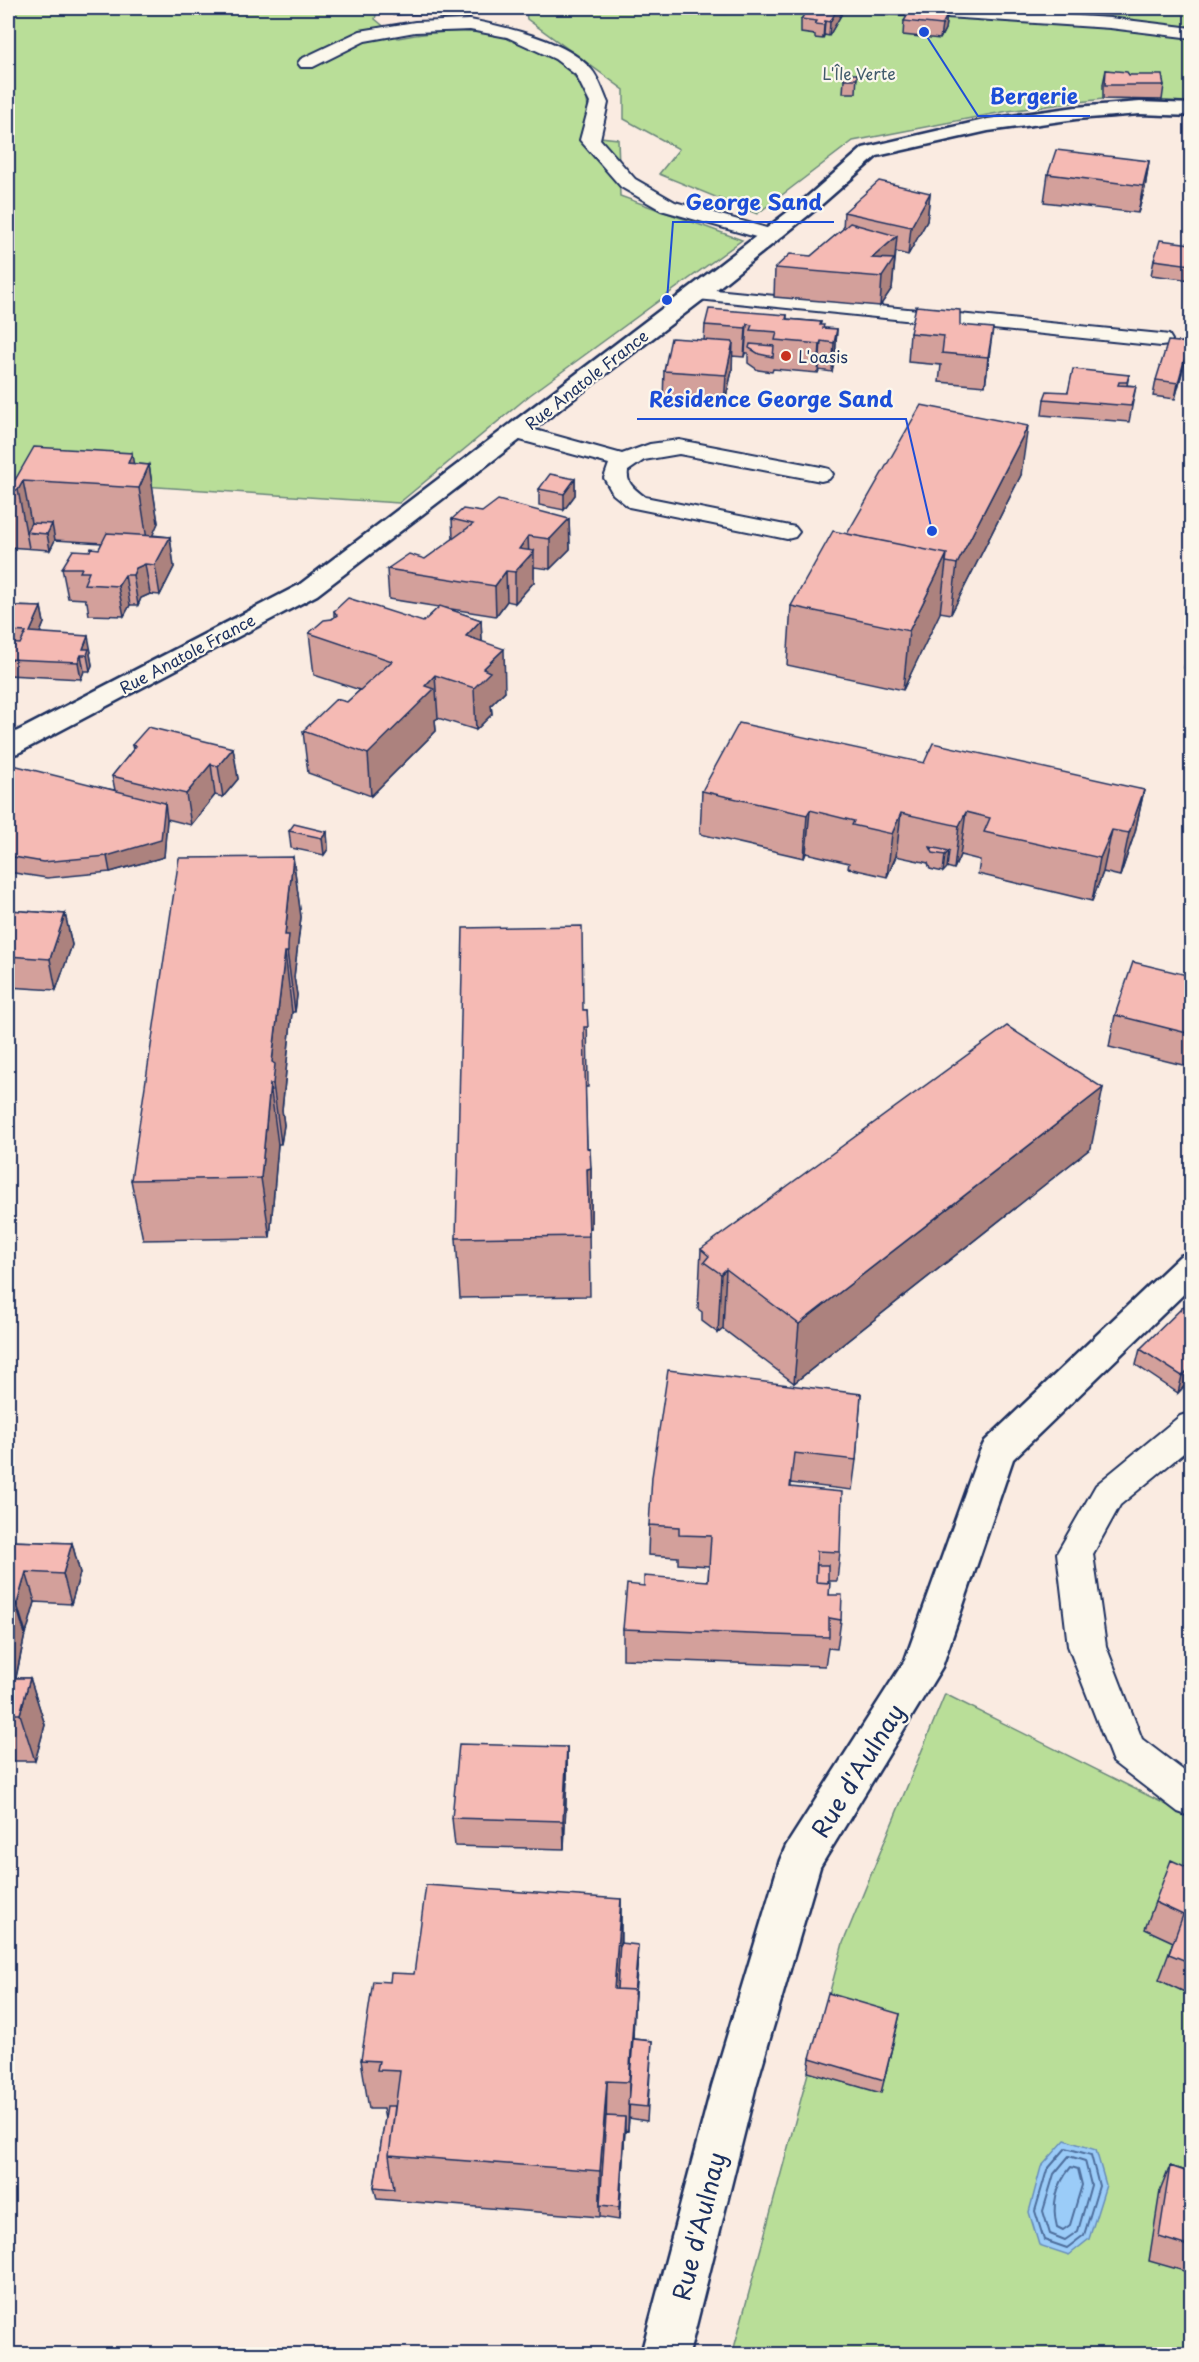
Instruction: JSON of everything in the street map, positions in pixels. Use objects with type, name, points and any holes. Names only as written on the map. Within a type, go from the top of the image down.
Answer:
[{"type":"street","name":"Rue Anatole France","points":[[8,747],[308,590],[695,294],[870,152],[988,125],[1076,113],[1140,108],[1191,110]]},
{"type":"street","name":"Rue d'Aulnay","points":[[665,2355],[734,2086],[801,1860],[922,1667],[998,1451],[1191,1264]]},
{"type":"lane","points":[[886,8],[1111,22],[1191,33]]},
{"type":"lane","points":[[307,63],[360,36],[416,27],[470,25],[513,33],[561,54],[584,72],[599,103],[590,140],[628,183],[668,206],[770,235]]},
{"type":"lane","points":[[695,294],[1161,340]]},
{"type":"lane","points":[[517,432],[622,461]]},
{"type":"lane","points":[[787,532],[637,502],[624,494],[616,481],[616,471],[622,461],[638,453],[658,448],[679,447],[820,474]]},
{"type":"lane","points":[[1191,1426],[1108,1495],[1075,1554],[1087,1646],[1127,1750],[1191,1800]]},
{"type":"green space","points":[[8,8],[378,8],[375,19],[398,38],[457,32],[504,36],[545,54],[558,62],[578,81],[584,91],[588,108],[582,135],[618,139],[620,196],[742,240],[530,395],[399,503],[8,477]]},
{"type":"green space","name":"L'Île Verte","points":[[525,8],[646,8],[726,14],[743,8],[1191,8],[1191,102],[1103,99],[1008,111],[853,141],[757,214],[659,174],[679,149],[624,119],[624,90],[527,19]]},
{"type":"green space","points":[[945,1694],[1191,1817],[1191,2354],[820,2354],[734,2348],[843,1943]]},
{"type":"water","points":[[1065,2140],[1096,2150],[1106,2185],[1089,2239],[1069,2255],[1039,2245],[1029,2212],[1041,2167]]},
{"type":"building","points":[[809,8],[838,8],[830,22],[825,21],[824,25],[815,24],[817,21],[801,19]]},
{"type":"building","points":[[910,11],[947,15],[942,25],[904,21]]},
{"type":"building","points":[[1106,70],[1127,72],[1129,75],[1162,75],[1164,85],[1105,85]]},
{"type":"building","points":[[844,74],[857,74],[857,79],[844,79]]},
{"type":"building","points":[[1056,150],[1149,161],[1143,186],[1048,174]]},
{"type":"building","points":[[879,181],[930,193],[911,227],[844,212]]},
{"type":"building","points":[[850,223],[897,236],[872,258],[894,259],[882,277],[775,268],[790,254],[811,256]]},
{"type":"building","points":[[1160,240],[1191,244],[1191,265],[1154,260]]},
{"type":"building","points":[[916,306],[960,310],[960,325],[993,328],[988,357],[942,353],[944,336],[910,333]]},
{"type":"building","points":[[709,309],[787,315],[786,319],[821,322],[820,325],[824,325],[823,328],[837,329],[834,343],[775,340],[777,332],[750,330],[752,325],[747,324],[746,328],[705,325]]},
{"type":"building","points":[[671,338],[733,342],[726,375],[664,371]]},
{"type":"building","points":[[1168,341],[1189,343],[1178,383],[1156,380]]},
{"type":"building","points":[[750,344],[774,346],[773,357],[759,354],[749,348]]},
{"type":"building","points":[[1073,369],[1129,375],[1127,382],[1119,382],[1118,385],[1136,386],[1131,406],[1044,399],[1047,391],[1068,392]]},
{"type":"building","points":[[921,405],[1028,426],[957,564],[946,562],[947,554],[847,534]]},
{"type":"building","points":[[34,447],[132,453],[128,463],[149,465],[139,488],[23,481],[18,490],[8,490],[8,480],[15,480]]},
{"type":"building","points":[[550,474],[575,479],[564,494],[539,489]]},
{"type":"building","points":[[498,500],[569,519],[550,539],[528,536],[519,549],[534,551],[515,572],[506,571],[495,586],[387,569],[409,554],[425,559],[473,524],[452,519],[463,509],[482,512]]},
{"type":"building","points":[[31,523],[52,524],[47,534],[26,532]]},
{"type":"building","points":[[833,531],[947,554],[909,631],[791,606]]},
{"type":"building","points":[[107,533],[170,537],[155,565],[145,564],[136,568],[133,575],[125,575],[118,586],[84,584],[89,572],[80,572],[82,568],[62,568],[73,550],[99,549]]},
{"type":"building","points":[[348,598],[423,622],[440,606],[481,620],[466,636],[504,649],[483,669],[490,672],[474,688],[435,675],[425,686],[434,689],[368,754],[303,731],[336,699],[347,702],[392,661],[309,633],[324,620],[332,619],[337,615],[334,611]]},
{"type":"building","points":[[8,606],[41,607],[30,632],[88,636],[83,649],[89,649],[87,655],[81,655],[78,662],[8,659],[8,643],[20,644],[26,632],[8,631]]},
{"type":"building","points":[[739,723],[924,763],[933,743],[1144,790],[1129,833],[1112,830],[1100,858],[984,832],[990,818],[966,812],[959,826],[901,813],[892,834],[852,825],[854,821],[810,810],[807,815],[702,791]]},
{"type":"building","points":[[148,727],[233,748],[218,766],[211,764],[186,794],[112,776],[136,746],[132,745]]},
{"type":"building","points":[[13,765],[165,803],[161,840],[107,856],[43,862],[8,856],[8,772]]},
{"type":"building","points":[[294,824],[327,832],[322,838],[289,831]]},
{"type":"building","points":[[930,847],[949,851],[945,855],[933,853]]},
{"type":"building","points":[[293,857],[285,935],[289,935],[288,952],[285,952],[272,1062],[275,1064],[273,1084],[270,1084],[261,1178],[131,1180],[179,858]]},
{"type":"building","points":[[8,910],[65,914],[50,959],[8,956]]},
{"type":"building","points":[[582,926],[583,1010],[587,1010],[588,1027],[584,1027],[587,1148],[590,1149],[591,1168],[587,1169],[589,1236],[456,1238],[463,928]]},
{"type":"building","points":[[1133,962],[1191,976],[1191,1034],[1115,1015]]},
{"type":"building","points":[[1007,1026],[1103,1088],[799,1324],[726,1269],[721,1274],[704,1262],[709,1256],[701,1249]]},
{"type":"building","points":[[1184,1306],[1191,1311],[1191,1367],[1182,1376],[1140,1349]]},
{"type":"building","points":[[668,1370],[861,1394],[856,1460],[794,1453],[790,1487],[842,1492],[840,1552],[817,1551],[816,1582],[830,1583],[829,1595],[842,1595],[841,1620],[829,1618],[829,1637],[623,1629],[627,1584],[644,1586],[644,1576],[708,1581],[711,1536],[679,1535],[679,1527],[649,1525],[652,1477]]},
{"type":"building","points":[[8,1541],[72,1543],[63,1574],[26,1572],[16,1604],[8,1585]]},
{"type":"building","points":[[817,1565],[828,1565],[828,1583],[816,1582]]},
{"type":"building","points":[[8,1678],[30,1678],[20,1714],[8,1714]]},
{"type":"building","points":[[459,1744],[567,1747],[563,1821],[452,1818]]},
{"type":"building","points":[[1171,1860],[1191,1869],[1191,1963],[1169,1954],[1183,1915],[1155,1902]]},
{"type":"building","points":[[426,1885],[621,1899],[614,1989],[635,1990],[629,2082],[607,2081],[600,2171],[389,2155],[400,2071],[377,2070],[379,2061],[361,2060],[373,1981],[390,1982],[391,1973],[414,1974]]},
{"type":"building","points":[[620,1943],[638,1945],[634,1990],[617,1989]]},
{"type":"building","points":[[828,1993],[900,2014],[884,2080],[810,2058]]},
{"type":"building","points":[[633,2039],[652,2041],[647,2107],[628,2105]]},
{"type":"building","points":[[387,2106],[395,2106],[389,2155],[394,2189],[374,2187]]},
{"type":"building","points":[[606,2116],[625,2117],[619,2207],[600,2205]]},
{"type":"building","points":[[1170,2166],[1191,2173],[1191,2247],[1159,2237]]},
{"type":"place","name":"Bergerie","points":[[924,32]]},
{"type":"place","name":"George Sand","points":[[667,300]]},
{"type":"place","name":"L'oasis","points":[[786,356]]},
{"type":"place","name":"Résidence George Sand","points":[[932,531]]}]
